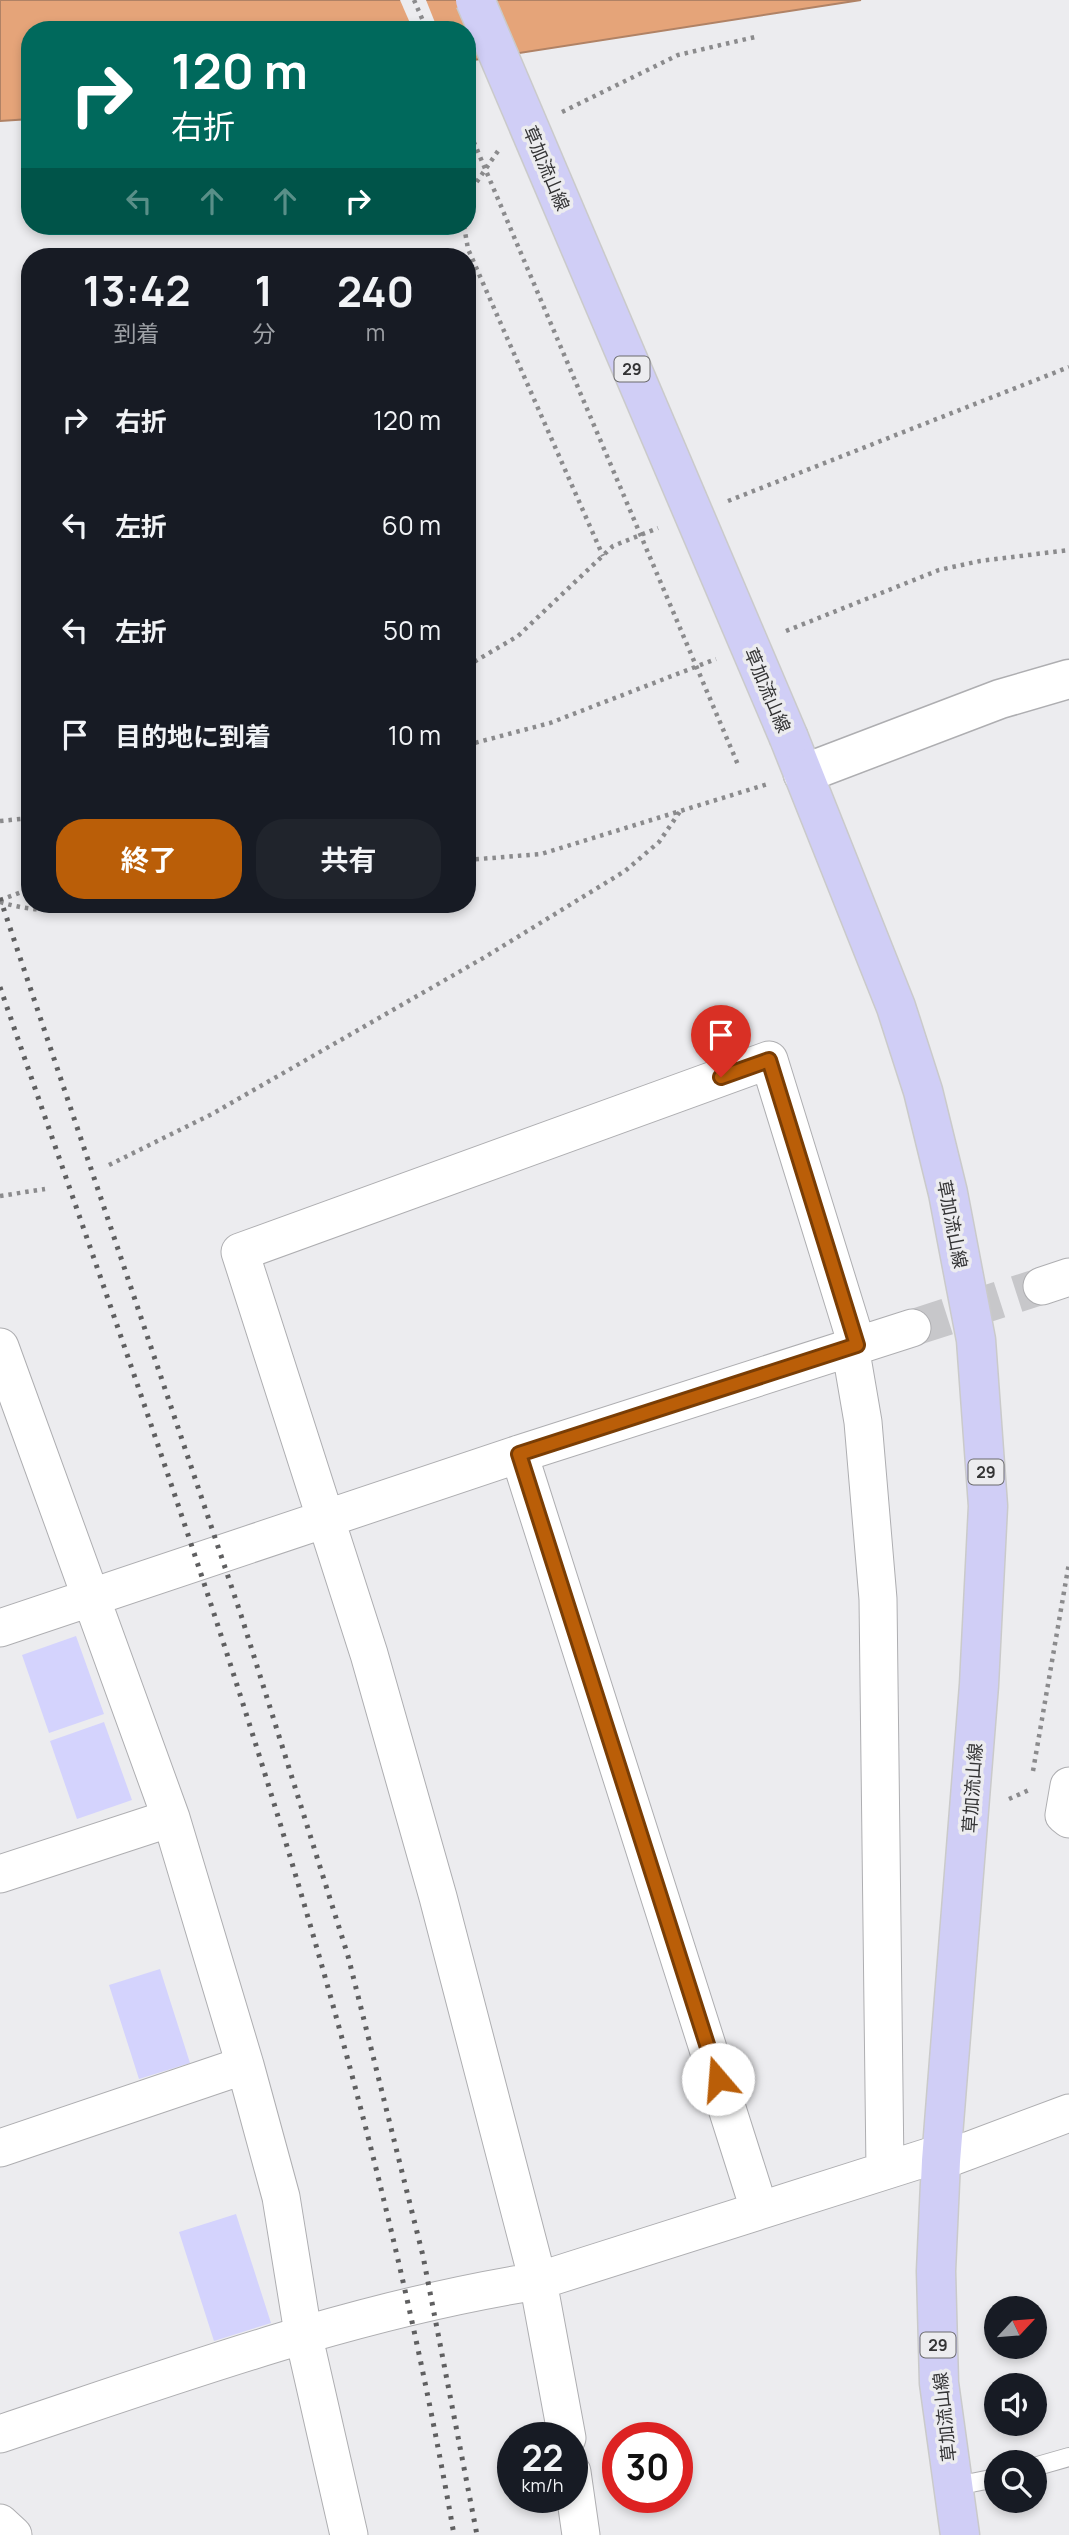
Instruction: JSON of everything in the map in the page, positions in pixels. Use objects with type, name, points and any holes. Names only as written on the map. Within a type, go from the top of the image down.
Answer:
[{"type":"main road","name":"草加流山線","points":[[475,0],[789,738],[896,1007],[923,1091],[948,1193],[975,1340],[988,1520],[968,1838],[941,2157],[936,2271],[938,2355],[951,2487],[960,2535]]},
{"type":"street","points":[[803,774],[1000,699],[1069,679]]},
{"type":"street","points":[[564,2422],[538,2281],[438,1897],[369,1654],[240,1252],[769,1060],[854,1345],[864,1435],[878,1599],[886,2170]]},
{"type":"street","points":[[0,1628],[519,1454],[912,1328]]},
{"type":"street","points":[[0,1347],[170,1818],[245,2065],[281,2197],[303,2333],[349,2535]]},
{"type":"street","points":[[519,1454],[759,2210]]},
{"type":"street","points":[[1069,1786],[1064,1815],[1069,1819]]},
{"type":"street","points":[[0,1874],[170,1818]]},
{"type":"street","points":[[0,2148],[245,2065]]},
{"type":"street","points":[[0,2434],[303,2333],[496,2287],[538,2281],[886,2170],[941,2157],[1069,2113]]},
{"type":"street","points":[[578,2513],[581,2535]]},
{"type":"street","points":[[0,2523],[13,2535]]},
{"type":"lane","points":[[1047,2463],[1069,2457]]},
{"type":"lane","points":[[951,2487],[984,2480]]},
{"type":"path","points":[[414,0],[423,21]]},
{"type":"path","points":[[554,117],[678,55],[755,37]]},
{"type":"path","points":[[476,146],[739,767]]},
{"type":"path","points":[[476,183],[499,149]]},
{"type":"path","points":[[476,267],[603,556]]},
{"type":"path","points":[[725,502],[1069,367]]},
{"type":"path","points":[[476,661],[518,636],[613,546],[663,526]]},
{"type":"path","points":[[476,859],[541,854],[803,774]]},
{"type":"path","points":[[109,1165],[212,1114],[485,957],[625,871],[659,842],[681,810]]},
{"type":"path","points":[[0,821],[21,819]]},
{"type":"path","points":[[0,901],[21,893]]},
{"type":"path","points":[[0,901],[21,909]]},
{"type":"path","points":[[0,1196],[44,1189]]},
{"type":"path","points":[[1005,1801],[1029,1790],[1069,1563]]},
{"type":"shaded area","points":[[0,0],[861,0],[476,60],[476,21],[21,21],[21,120],[0,121]]},
{"type":"pier","points":[[400,0],[426,0],[434,21],[409,21]]},
{"type":"building","points":[[76,1636],[104,1714],[49,1733],[22,1655]]},
{"type":"building","points":[[104,1722],[132,1800],[77,1819],[50,1741]]},
{"type":"building","points":[[160,1969],[190,2063],[139,2079],[109,1985]]},
{"type":"building","points":[[236,2214],[271,2323],[214,2341],[179,2232]]},
{"type":"tunnel","points":[[912,1328],[1042,1286]]},
{"type":"railway","points":[[0,898],[241,1615],[348,1956],[423,2256],[477,2535]]},
{"type":"railway","points":[[0,987],[196,1560],[316,1945],[369,2140],[415,2337],[454,2535]]},
{"type":"route","points":[[718,2079],[519,1454],[857,1345],[769,1060],[721,1077]]}]
